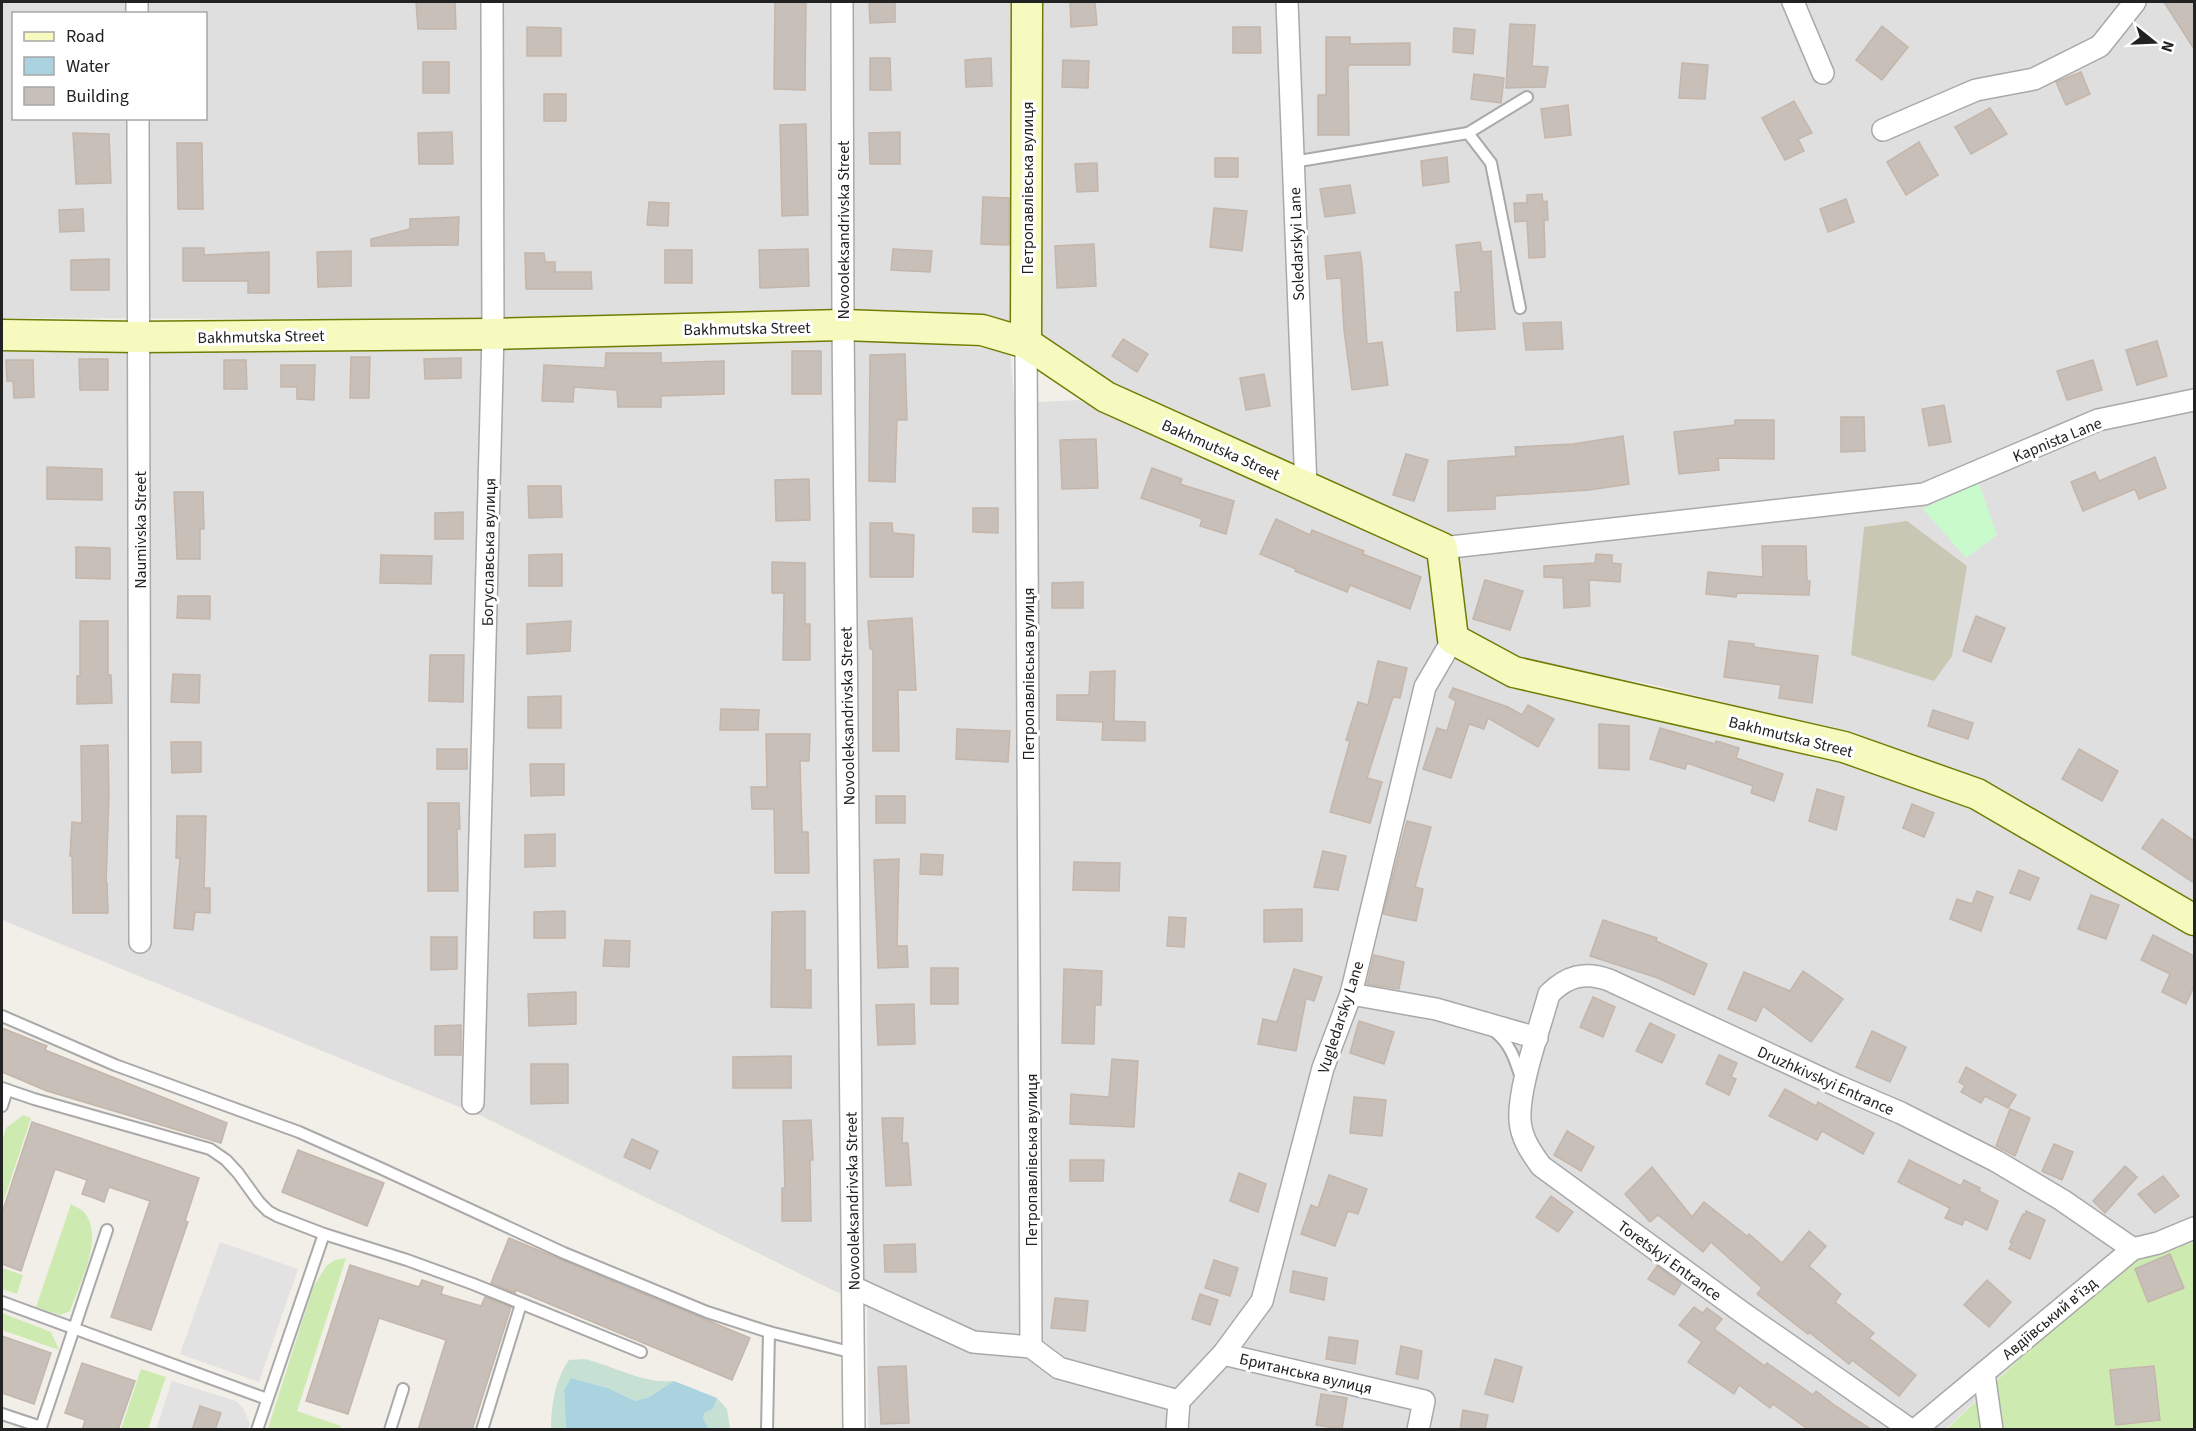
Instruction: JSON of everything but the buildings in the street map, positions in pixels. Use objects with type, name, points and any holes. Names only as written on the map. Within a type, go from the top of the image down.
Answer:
[{"type":"street","name":"Богуславська вулиця","points":[[473,1103],[493,334],[492,2]]},
{"type":"street","name":"Novooleksandrivska Street","points":[[842,2],[854,1430]]},
{"type":"street","name":"Петропавлівська вулиця","points":[[1027,2],[1026,343],[1032,1347]]},
{"type":"street","name":"Soledarskyi Lane","points":[[1287,2],[1306,486]]},
{"type":"street","points":[[1793,2],[1823,73]]},
{"type":"street","points":[[1883,130],[1976,90],[2034,79],[2100,46],[2135,2]]},
{"type":"street","name":"Naumivska Street","points":[[138,120],[140,942]]},
{"type":"street","name":"Bakhmutska Street","points":[[2,335],[139,337],[493,334],[843,325],[982,330],[1026,343],[1106,397],[1442,548]]},
{"type":"street","name":"Kapnista Lane","points":[[1442,548],[1924,494],[2098,420],[2194,400]]},
{"type":"street","points":[[1442,548],[1453,639]]},
{"type":"street","name":"Bakhmutska Street","points":[[1453,639],[1514,672],[1844,747],[1977,794],[2194,920]]},
{"type":"street","name":"Vugledarsky Lane","points":[[1222,1354],[1262,1301],[1323,1068],[1351,994],[1425,687],[1453,639]]},
{"type":"street","name":"Druzhkivskyi Entrance","points":[[1537,1038],[1550,994],[1559,985],[1577,976],[1596,976],[1901,1113],[1985,1155],[2062,1200],[2133,1249]]},
{"type":"street","points":[[1351,994],[1436,1009],[1537,1038]]},
{"type":"street","name":"Toretskyi Entrance","points":[[1537,1038],[1524,1088],[1520,1121],[1526,1145],[1541,1166],[1743,1313],[1913,1430]]},
{"type":"street","name":"Авдіївський в'їзд","points":[[1913,1430],[2133,1249],[2158,1243],[2194,1228]]},
{"type":"street","points":[[853,1287],[973,1342],[1032,1347],[1059,1368],[1179,1401],[1177,1430]]},
{"type":"street","name":"Британська вулиця","points":[[1179,1401],[1222,1354],[1424,1401],[1418,1430]]},
{"type":"street","points":[[1984,1373],[1992,1430]]},
{"type":"lane","points":[[1293,162],[1468,133],[1527,97]]},
{"type":"lane","points":[[1468,133],[1491,163],[1520,308]]},
{"type":"lane","points":[[2,1016],[115,1065],[298,1132],[564,1253],[707,1311],[769,1332],[854,1353]]},
{"type":"lane","points":[[1484,1023],[1504,1039],[1513,1053],[1524,1088]]},
{"type":"lane","points":[[2,1106],[4,1089],[210,1149],[226,1160],[268,1211],[324,1234],[473,1284],[641,1352]]},
{"type":"lane","points":[[2,1414],[40,1428],[107,1230]]},
{"type":"lane","points":[[257,1430],[324,1234]]},
{"type":"lane","points":[[2,1302],[267,1399]]},
{"type":"lane","points":[[482,1430],[521,1304]]},
{"type":"lane","points":[[767,1430],[769,1332]]},
{"type":"lane","points":[[390,1430],[403,1389]]},
{"type":"shaded area","points":[[2,2],[1018,2],[1019,321],[2,318]]},
{"type":"shaded area","points":[[1036,2],[2194,2],[2194,903],[2167,890],[1994,786],[1848,734],[1650,684],[1530,664],[1462,636],[1444,537],[1251,445],[1107,384],[1038,335]]},
{"type":"shaded area","points":[[824,336],[1010,350],[1014,399],[1042,402],[1078,400],[1434,558],[1449,646],[1839,756],[1972,803],[2194,930],[2194,1242],[2112,1269],[1946,1429],[868,1429],[867,1307],[486,1118],[2,920],[2,344]]},
{"type":"shaded area","points":[[1907,521],[1967,566],[1952,656],[1934,681],[1851,655],[1864,527]]},
{"type":"shaded area","points":[[220,1242],[298,1269],[259,1382],[180,1354]]},
{"type":"shaded area","points":[[584,1359],[651,1380],[674,1381],[649,1397],[635,1401],[608,1388],[571,1378],[564,1390],[566,1429],[551,1430],[553,1403],[560,1376],[569,1360]]},
{"type":"shaded area","points":[[172,1381],[236,1401],[243,1408],[250,1424],[248,1429],[156,1430]]},
{"type":"shaded area","points":[[717,1398],[727,1409],[730,1429],[709,1429],[703,1418],[705,1411],[713,1409]]},
{"type":"green space","points":[[1978,481],[1997,535],[1966,558],[1923,509]]},
{"type":"green space","points":[[23,1115],[31,1118],[2,1206],[2,1142],[6,1128]]},
{"type":"green space","points":[[71,1204],[83,1211],[89,1221],[92,1233],[91,1246],[84,1274],[70,1311],[60,1315],[36,1307]]},
{"type":"green space","points":[[2194,1242],[2194,1429],[1946,1430],[2112,1269]]},
{"type":"green space","points":[[346,1258],[297,1411],[341,1426],[340,1429],[274,1430],[268,1428],[313,1288],[326,1266],[335,1260]]},
{"type":"green space","points":[[2,1268],[23,1275],[17,1294],[2,1289]]},
{"type":"green space","points":[[2,1313],[51,1332],[59,1350],[2,1330]]},
{"type":"green space","points":[[141,1369],[166,1377],[148,1429],[121,1429]]},
{"type":"water","points":[[571,1378],[608,1388],[635,1401],[649,1397],[674,1381],[717,1398],[713,1409],[705,1412],[703,1418],[709,1429],[566,1429],[564,1390]]}]
